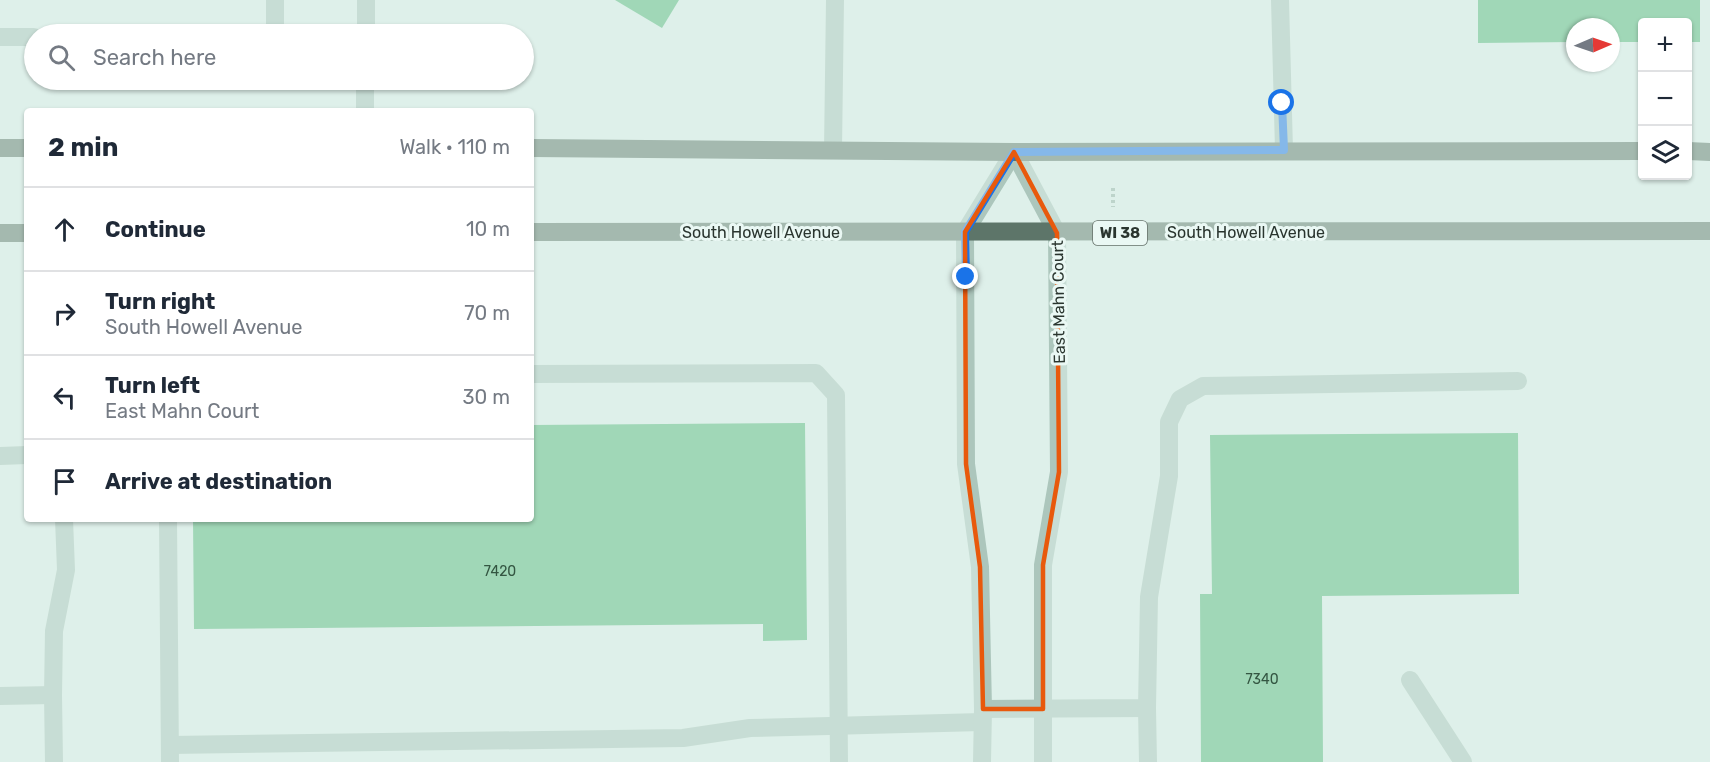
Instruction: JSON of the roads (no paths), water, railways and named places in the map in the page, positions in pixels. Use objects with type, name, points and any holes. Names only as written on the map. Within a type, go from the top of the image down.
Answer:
[{"type":"main road","points":[[0,148],[24,148]]},
{"type":"main road","points":[[534,148],[1014,152],[1638,151]]},
{"type":"main road","points":[[1692,152],[1710,152]]},
{"type":"main road","name":"South Howell Avenue","points":[[534,232],[1710,231]]},
{"type":"main road","points":[[0,233],[24,233]]},
{"type":"street","points":[[275,0],[275,24]]},
{"type":"street","points":[[366,0],[366,24]]},
{"type":"street","points":[[833,150],[835,0]]},
{"type":"street","points":[[1280,0],[1284,150]]},
{"type":"street","points":[[0,37],[24,37]]},
{"type":"street","points":[[365,90],[365,108]]},
{"type":"street","points":[[982,762],[980,567],[966,464],[965,232],[1014,152]]},
{"type":"street","name":"East Mahn Court","points":[[1014,152],[1057,233],[1059,472],[1043,565],[1043,762]]},
{"type":"street","points":[[534,374],[816,373],[836,395],[839,762]]},
{"type":"street","points":[[1148,762],[1149,597],[1169,476],[1169,422],[1180,399],[1203,386],[1518,381]]},
{"type":"street","points":[[0,456],[24,455]]},
{"type":"street","points":[[54,762],[52,695],[54,631],[66,570],[64,522]]},
{"type":"street","points":[[168,522],[170,754],[683,738],[750,728],[838,726],[1043,709],[1147,708]]},
{"type":"street","points":[[1410,680],[1463,762]]},
{"type":"street","points":[[0,696],[52,695]]}]
